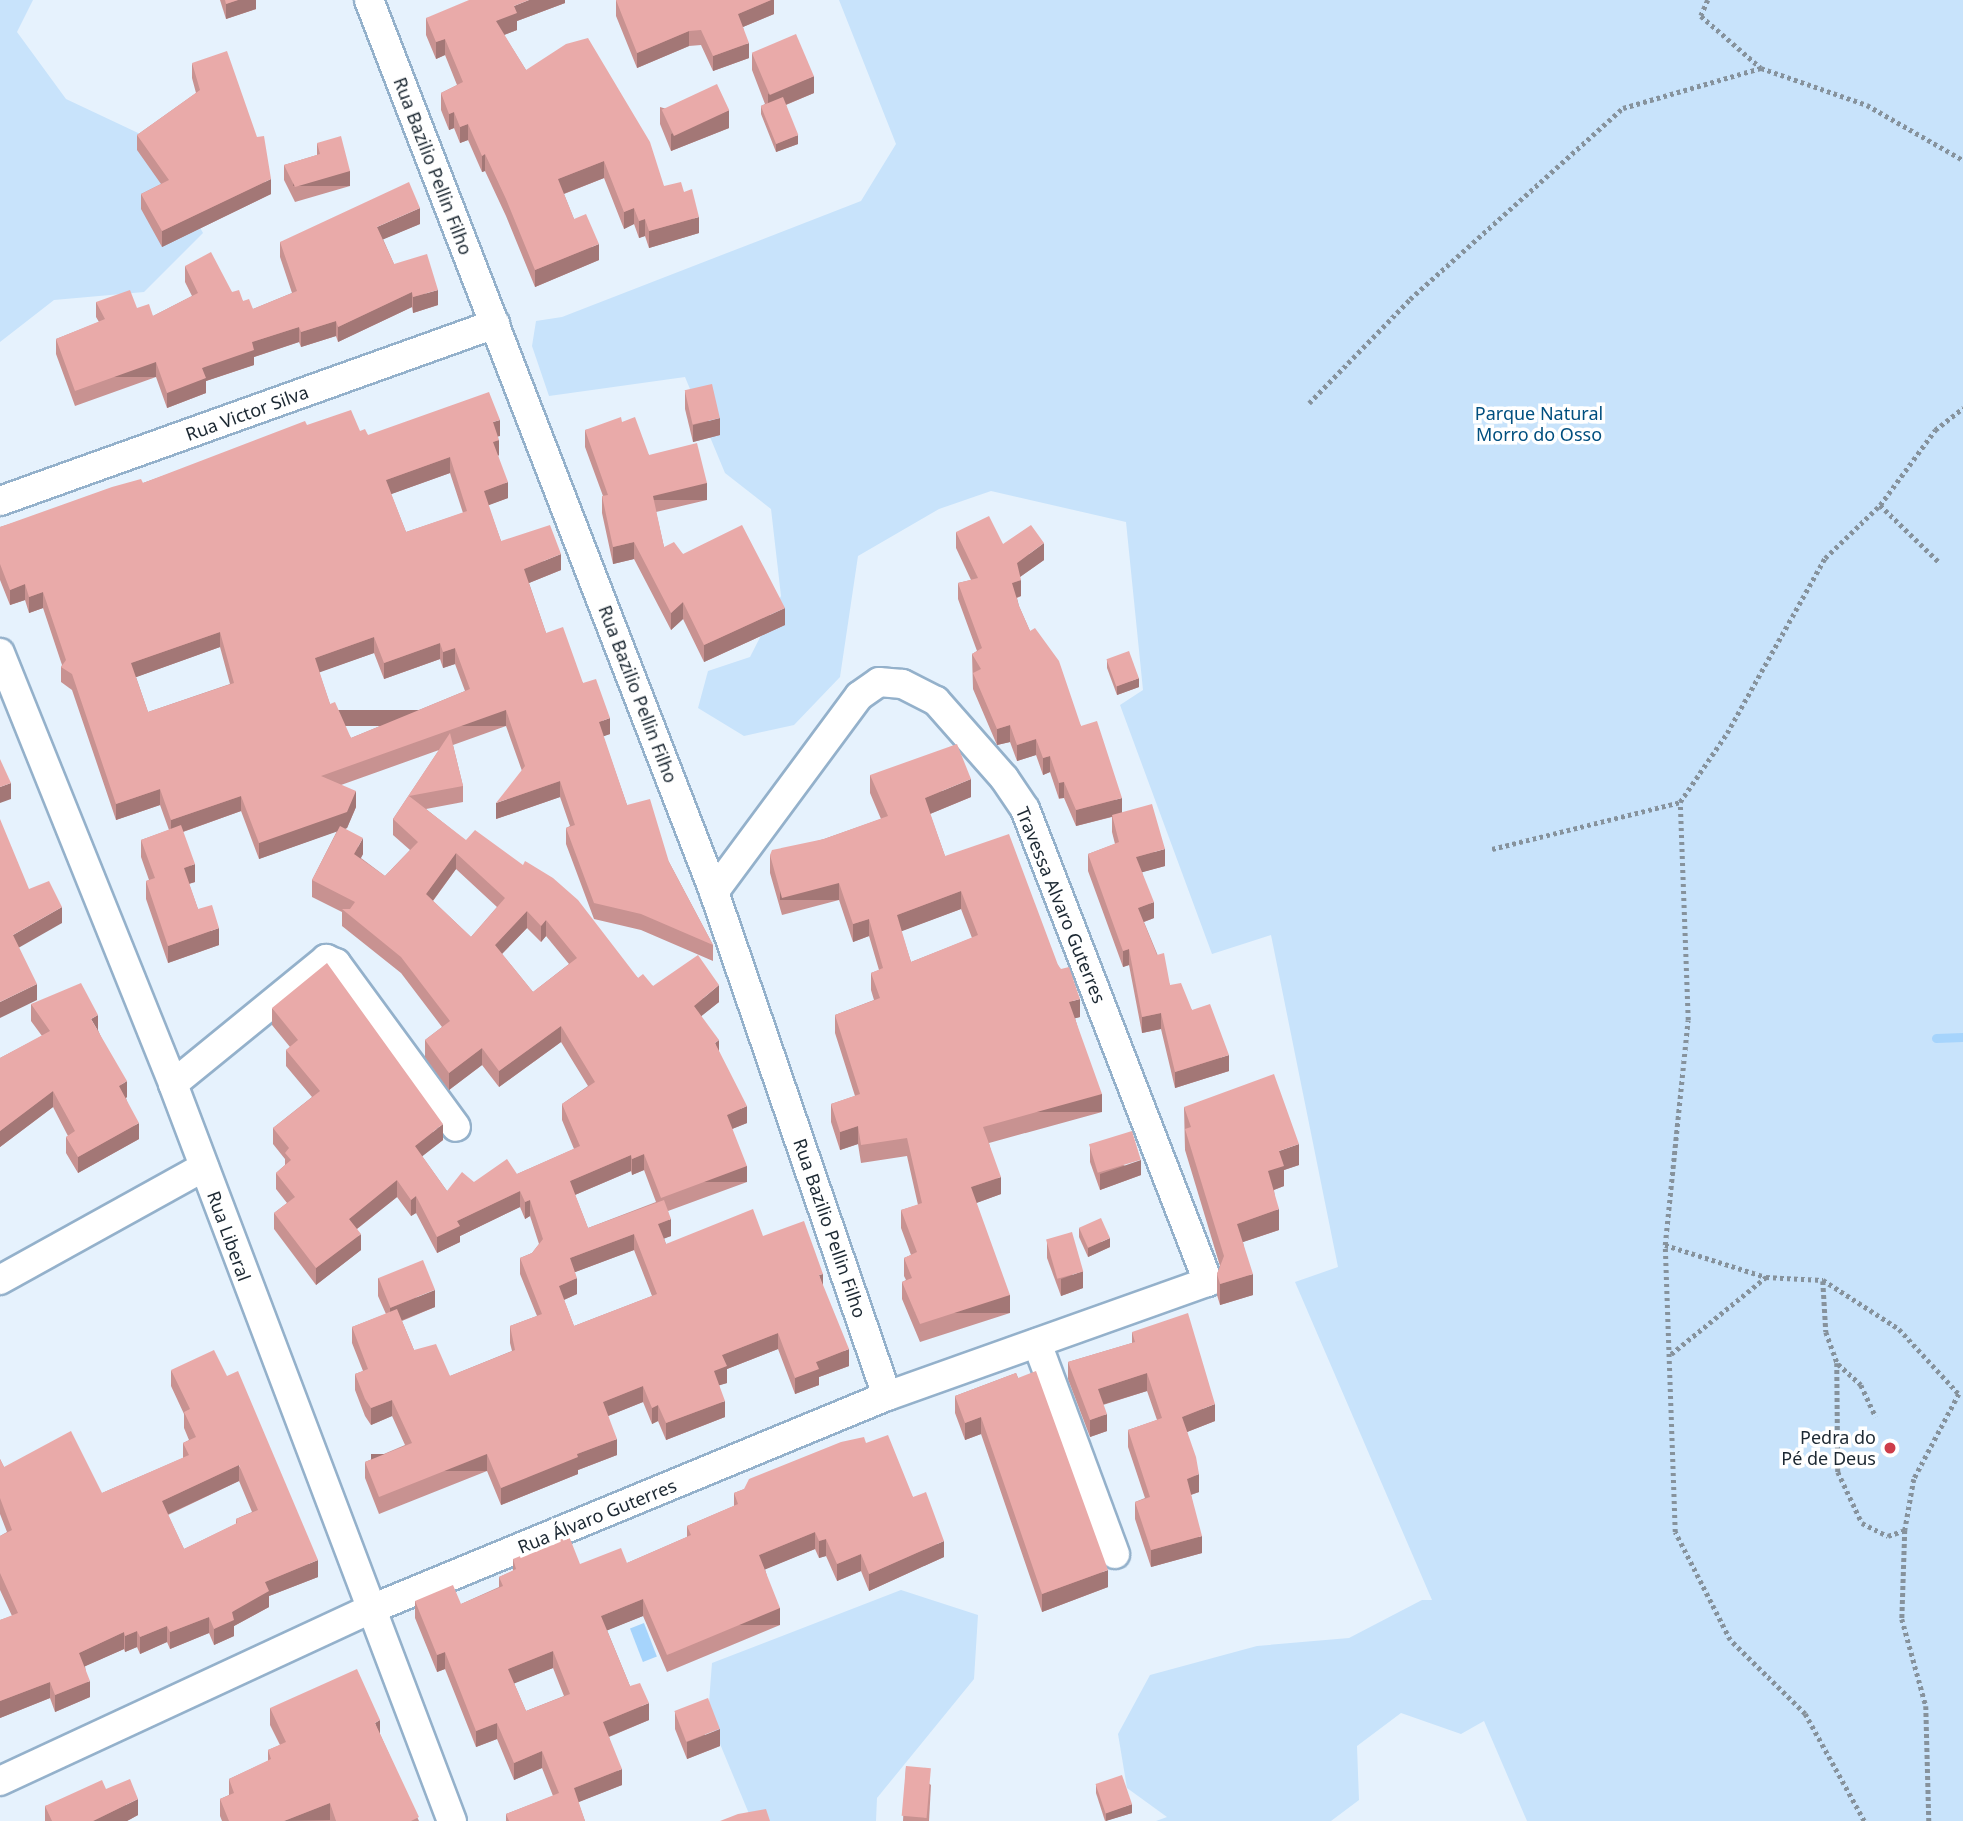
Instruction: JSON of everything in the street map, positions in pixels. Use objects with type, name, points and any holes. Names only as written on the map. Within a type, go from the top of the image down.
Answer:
[{"type":"street","name":"Rua Bazilio Pellin Filho","points":[[369,0],[714,892],[887,1396]]},
{"type":"street","name":"Rua Victor Silva","points":[[0,501],[495,324]]},
{"type":"street","name":"Rua Liberal","points":[[0,653],[173,1084],[369,1610],[452,1821]]},
{"type":"street","name":"Travessa Alvaro Guterres","points":[[714,892],[859,696],[879,682],[902,684],[936,701],[1004,778],[1025,809],[1208,1282]]},
{"type":"street","points":[[173,1084],[326,959],[336,963],[456,1127]]},
{"type":"street","points":[[0,1280],[204,1167]]},
{"type":"street","name":"Rua Álvaro Guterres","points":[[0,1781],[369,1610],[887,1396],[1208,1282]]},
{"type":"street","points":[[1038,1343],[1115,1554]]},
{"type":"path","points":[[1708,0],[1701,16],[1761,68],[1867,105],[1963,160]]},
{"type":"path","points":[[1309,403],[1410,299],[1623,108],[1761,68]]},
{"type":"path","points":[[1864,1821],[1805,1714],[1730,1640],[1675,1532],[1669,1445],[1670,1354],[1665,1245],[1688,1020],[1680,802],[1727,733],[1825,558],[1880,505],[1935,430],[1963,408]]},
{"type":"path","points":[[1880,505],[1940,563]]},
{"type":"path","points":[[1492,849],[1680,802]]},
{"type":"path","points":[[1665,1245],[1766,1277],[1824,1280],[1899,1329],[1961,1395],[1914,1479],[1905,1530],[1902,1619],[1926,1706],[1929,1821]]},
{"type":"path","points":[[1670,1354],[1766,1277]]},
{"type":"path","points":[[1824,1280],[1826,1332],[1837,1363],[1838,1472],[1862,1522],[1888,1536],[1905,1530]]},
{"type":"path","points":[[1837,1363],[1861,1385],[1875,1417]]},
{"type":"green space","points":[[0,0],[33,0],[17,32],[66,99],[153,140],[203,233],[144,292],[54,300],[0,342]]},
{"type":"green space","name":"Parque Natural Morro do Osso","points":[[839,0],[1963,0],[1963,1821],[1527,1821],[1484,1721],[1461,1734],[1401,1713],[1357,1746],[1359,1800],[1331,1821],[1156,1821],[1167,1817],[1127,1788],[1118,1734],[1150,1675],[1257,1646],[1349,1638],[1422,1600],[1432,1600],[1295,1282],[1338,1267],[1271,935],[1212,954],[1120,705],[1143,690],[1126,522],[991,491],[939,509],[858,556],[840,677],[794,725],[744,736],[698,708],[708,671],[750,657],[781,596],[771,509],[725,473],[685,377],[549,396],[532,346],[536,321],[562,317],[861,201],[896,144]]},
{"type":"green space","points":[[901,1590],[978,1615],[974,1679],[877,1798],[876,1821],[752,1821],[708,1715],[712,1663]]},
{"type":"shaded area","points":[[644,1623],[657,1657],[643,1662],[630,1628]]},
{"type":"building","points":[[469,0],[529,0],[514,6],[517,13],[496,21],[526,70],[566,44],[588,38],[650,142],[664,186],[681,182],[684,192],[692,189],[699,217],[649,231],[645,219],[639,221],[634,208],[624,212],[604,161],[558,179],[574,219],[586,214],[599,244],[535,270],[485,154],[482,156],[468,124],[460,127],[454,112],[449,114],[441,93],[463,82],[445,39],[436,42],[426,18]]},
{"type":"building","points":[[616,0],[771,0],[738,14],[749,43],[713,56],[701,30],[689,31],[637,53]]},
{"type":"building","points":[[796,34],[814,76],[770,95],[752,53]]},
{"type":"building","points":[[227,51],[257,137],[264,136],[271,179],[162,231],[141,194],[169,180],[137,135],[200,90],[192,63]]},
{"type":"building","points":[[717,84],[729,110],[674,136],[662,110]]},
{"type":"building","points":[[783,97],[798,135],[776,144],[761,106]]},
{"type":"building","points":[[341,136],[350,171],[295,187],[284,165],[320,154],[317,143]]},
{"type":"building","points":[[409,182],[420,208],[377,227],[394,264],[427,254],[438,290],[413,297],[412,292],[338,327],[336,321],[301,332],[299,327],[252,342],[254,350],[202,368],[206,378],[167,393],[156,362],[75,391],[56,339],[105,319],[96,302],[130,290],[137,308],[149,304],[153,316],[198,293],[185,266],[211,252],[232,292],[239,290],[243,301],[249,299],[253,309],[297,291],[280,242]]},
{"type":"building","points":[[712,384],[720,418],[693,424],[685,390]]},
{"type":"building","points":[[489,392],[500,420],[493,422],[499,440],[493,442],[508,482],[484,491],[501,541],[550,525],[561,554],[524,569],[546,633],[563,627],[583,683],[596,679],[610,718],[599,722],[627,805],[650,799],[669,862],[713,945],[641,914],[594,903],[566,828],[575,825],[560,781],[496,803],[525,766],[506,710],[321,776],[356,791],[347,812],[259,843],[241,796],[171,820],[160,789],[116,804],[72,674],[61,667],[66,660],[43,592],[29,597],[25,584],[10,590],[0,564],[0,527],[112,487],[141,479],[143,483],[305,421],[307,425],[351,410],[360,431],[365,429],[368,435]],"holes":[[[450,457],[467,511],[406,532],[386,480]],[[220,632],[234,683],[148,712],[131,663]],[[374,637],[384,663],[440,643],[443,652],[455,648],[470,689],[351,738],[335,702],[330,704],[315,658]]]},
{"type":"building","points":[[621,417],[622,422],[635,417],[649,455],[697,443],[707,483],[653,496],[664,547],[674,542],[683,554],[742,525],[785,608],[704,645],[683,602],[671,613],[634,542],[613,547],[602,496],[608,495],[585,430]]},
{"type":"building","points":[[989,516],[1003,544],[1031,525],[1044,543],[1017,563],[1021,580],[1012,583],[1019,606],[1030,631],[1035,628],[1059,661],[1081,726],[1097,721],[1122,798],[1076,810],[1064,782],[1059,783],[1050,756],[1043,758],[1036,739],[1017,745],[1010,725],[997,729],[973,673],[981,669],[972,654],[982,648],[958,583],[978,578],[956,532]]},
{"type":"building","points":[[1129,651],[1139,678],[1116,686],[1106,659]]},
{"type":"building","points":[[450,733],[463,786],[409,796],[466,840],[475,830],[523,865],[525,861],[553,878],[578,900],[638,978],[643,974],[653,986],[698,955],[719,985],[694,1006],[719,1040],[715,1043],[747,1106],[727,1115],[747,1166],[661,1198],[644,1154],[632,1159],[631,1155],[570,1181],[588,1228],[664,1200],[671,1219],[658,1224],[666,1244],[753,1209],[763,1236],[804,1221],[823,1274],[819,1275],[849,1349],[816,1362],[819,1369],[795,1378],[778,1333],[722,1355],[727,1366],[714,1371],[725,1401],[666,1423],[658,1405],[652,1408],[643,1386],[603,1402],[617,1439],[577,1454],[578,1457],[501,1488],[487,1454],[379,1497],[365,1462],[412,1443],[392,1400],[371,1408],[365,1399],[355,1374],[368,1369],[352,1327],[397,1309],[414,1350],[436,1344],[450,1376],[515,1350],[510,1326],[542,1314],[520,1258],[532,1253],[543,1239],[530,1200],[525,1202],[520,1191],[457,1221],[460,1226],[437,1237],[416,1196],[411,1200],[397,1180],[349,1219],[361,1234],[316,1268],[274,1213],[295,1197],[276,1173],[291,1160],[285,1153],[289,1148],[273,1128],[320,1091],[286,1050],[298,1040],[272,1008],[327,963],[443,1124],[415,1146],[447,1191],[462,1172],[474,1182],[507,1159],[517,1174],[580,1146],[562,1104],[595,1082],[561,1026],[499,1071],[482,1048],[449,1073],[425,1040],[450,1021],[401,957],[342,909],[350,909],[355,902],[312,880],[340,826],[363,838],[354,854],[385,876],[418,842],[393,819]],"holes":[[[456,853],[505,898],[471,937],[426,894]],[[527,911],[541,926],[546,920],[577,958],[533,992],[495,945]],[[634,1234],[657,1294],[574,1326],[559,1286],[577,1278],[570,1258]]]},
{"type":"building","points":[[957,744],[971,779],[925,798],[945,856],[1009,834],[1058,965],[1061,969],[1069,967],[1080,999],[1069,1002],[1102,1094],[983,1127],[1001,1177],[971,1187],[1010,1295],[920,1324],[902,1282],[912,1278],[904,1258],[917,1252],[901,1210],[922,1203],[907,1138],[861,1145],[858,1126],[840,1132],[831,1104],[860,1094],[835,1015],[880,998],[871,973],[883,968],[869,919],[853,924],[839,883],[782,898],[770,855],[772,850],[824,839],[888,816],[870,775]],"holes":[[[961,891],[978,935],[911,962],[897,915]]]},
{"type":"building","points":[[0,759],[11,783],[0,787]]},
{"type":"building","points":[[1152,804],[1165,849],[1136,857],[1154,902],[1138,908],[1157,955],[1164,953],[1170,985],[1181,983],[1192,1010],[1210,1004],[1229,1055],[1175,1072],[1161,1013],[1142,1017],[1129,949],[1123,951],[1088,854],[1119,842],[1112,815]]},
{"type":"building","points":[[0,819],[29,889],[49,881],[62,907],[13,935],[37,984],[0,1002]]},
{"type":"building","points":[[181,825],[195,864],[184,868],[198,909],[212,905],[219,928],[168,946],[146,881],[155,878],[141,840]]},
{"type":"building","points":[[81,983],[98,1015],[91,1019],[127,1081],[119,1086],[139,1123],[78,1157],[66,1137],[75,1131],[53,1091],[0,1131],[0,1058],[50,1031],[31,1004]]},
{"type":"building","points":[[1274,1074],[1299,1144],[1279,1151],[1284,1166],[1268,1171],[1279,1209],[1237,1224],[1253,1274],[1220,1284],[1217,1274],[1224,1256],[1185,1129],[1191,1127],[1184,1107]]},
{"type":"building","points":[[1132,1131],[1141,1160],[1098,1173],[1089,1144]]},
{"type":"building","points":[[1101,1218],[1110,1238],[1088,1248],[1079,1228]]},
{"type":"building","points":[[1072,1232],[1083,1271],[1057,1279],[1046,1239]]},
{"type":"building","points":[[423,1260],[435,1290],[390,1308],[378,1278]]},
{"type":"building","points":[[1188,1313],[1215,1404],[1182,1417],[1199,1474],[1187,1479],[1202,1536],[1151,1550],[1135,1502],[1150,1497],[1128,1430],[1162,1418],[1147,1373],[1098,1389],[1107,1414],[1090,1420],[1068,1362],[1135,1342],[1132,1332]]},
{"type":"building","points":[[214,1350],[227,1376],[238,1371],[318,1560],[265,1582],[269,1591],[232,1612],[234,1620],[214,1629],[209,1617],[170,1632],[167,1626],[140,1637],[137,1631],[125,1636],[124,1632],[79,1653],[90,1681],[55,1695],[50,1682],[0,1701],[0,1620],[18,1613],[0,1573],[0,1536],[12,1530],[0,1498],[0,1459],[4,1467],[71,1431],[102,1493],[189,1455],[183,1443],[196,1437],[184,1412],[190,1409],[171,1370]],"holes":[[[239,1465],[258,1510],[236,1519],[237,1523],[184,1549],[162,1501]]]},
{"type":"building","points":[[1036,1371],[1108,1570],[1042,1594],[981,1417],[965,1423],[955,1396],[1016,1373],[1018,1378]]},
{"type":"building","points":[[888,1435],[913,1497],[926,1492],[944,1541],[869,1574],[861,1554],[837,1564],[826,1539],[819,1541],[815,1532],[759,1555],[780,1608],[667,1655],[643,1599],[601,1616],[630,1686],[640,1683],[649,1703],[603,1722],[622,1769],[574,1788],[585,1821],[509,1821],[506,1814],[559,1793],[542,1751],[514,1763],[497,1723],[476,1731],[445,1652],[437,1655],[415,1601],[453,1585],[461,1604],[503,1586],[499,1577],[516,1569],[513,1559],[569,1536],[580,1564],[621,1548],[627,1563],[691,1535],[687,1526],[738,1504],[734,1493],[744,1489],[749,1479],[841,1442],[864,1437],[866,1443]],"holes":[[[553,1651],[570,1694],[526,1711],[508,1669]]]},
{"type":"building","points":[[357,1669],[380,1720],[375,1723],[419,1817],[411,1821],[336,1821],[330,1803],[284,1821],[229,1821],[220,1799],[234,1793],[229,1779],[271,1759],[268,1750],[286,1742],[270,1708]]},
{"type":"building","points":[[708,1698],[720,1729],[686,1742],[674,1711]]},
{"type":"building","points":[[906,1766],[931,1768],[927,1818],[902,1816]]},
{"type":"building","points":[[1122,1775],[1132,1804],[1106,1813],[1096,1784]]},
{"type":"building","points":[[130,1779],[138,1799],[93,1821],[52,1821],[45,1806],[102,1780],[106,1789]]},
{"type":"building","points":[[766,1809],[770,1821],[720,1821],[738,1814]]},
{"type":"waterway","points":[[1936,1038],[1963,1037]]},
{"type":"place","name":"Pedra do Pé de Deus","points":[[1890,1448]]}]
